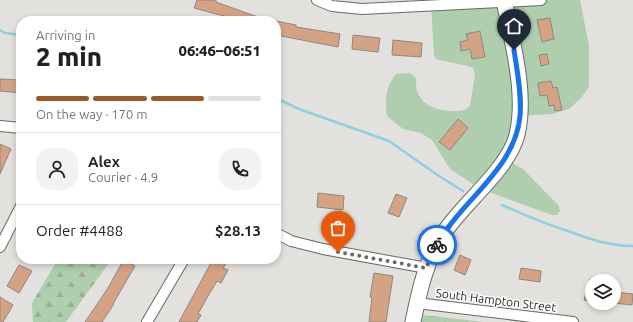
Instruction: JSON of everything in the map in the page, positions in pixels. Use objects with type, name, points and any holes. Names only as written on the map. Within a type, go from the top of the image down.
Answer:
[{"type":"street","points":[[317,0],[332,6],[362,9],[541,0]]},
{"type":"street","points":[[413,322],[426,268],[443,234],[460,211],[490,179],[509,154],[517,136],[520,116],[518,79],[505,1]]},
{"type":"street","points":[[0,126],[16,128]]},
{"type":"street","points":[[0,247],[16,216]]},
{"type":"street","points":[[281,236],[291,241],[323,249],[426,268]]},
{"type":"street","points":[[146,322],[181,264]]},
{"type":"street","name":"South Hampton Street","points":[[417,303],[573,322]]},
{"type":"green space","points":[[504,0],[580,0],[589,46],[589,87],[581,98],[569,109],[552,114],[521,116],[505,159],[523,169],[559,206],[560,211],[557,215],[552,215],[481,189],[450,169],[432,140],[421,133],[403,129],[387,116],[386,104],[388,89],[396,74],[412,74],[416,79],[416,89],[419,96],[430,106],[450,111],[458,111],[470,106],[475,74],[473,68],[436,59],[434,55],[431,5]]},
{"type":"green space","points":[[55,264],[108,264],[66,322],[33,322],[32,303]]},
{"type":"green space","points":[[423,315],[483,322],[422,322]]},
{"type":"building","points":[[197,0],[216,0],[216,2],[255,16],[224,16],[194,8]]},
{"type":"building","points":[[550,18],[554,39],[542,42],[537,20]]},
{"type":"building","points":[[281,22],[296,25],[296,27],[340,34],[338,47],[281,36]]},
{"type":"building","points":[[480,31],[485,57],[472,59],[470,49],[461,51],[460,42],[468,40],[466,34]]},
{"type":"building","points":[[353,35],[380,38],[378,52],[352,49]]},
{"type":"building","points":[[393,40],[422,43],[421,57],[392,55]]},
{"type":"building","points":[[547,54],[549,64],[541,66],[539,55]]},
{"type":"building","points":[[0,79],[16,80],[16,93],[0,91]]},
{"type":"building","points":[[551,81],[553,88],[557,87],[562,110],[555,111],[554,105],[549,106],[547,95],[540,96],[538,83]]},
{"type":"building","points":[[458,119],[468,128],[450,150],[439,142]]},
{"type":"building","points":[[0,144],[11,149],[0,174]]},
{"type":"building","points":[[318,193],[344,196],[343,210],[317,207]]},
{"type":"building","points":[[396,194],[407,198],[399,217],[388,213]]},
{"type":"building","points":[[460,255],[471,260],[465,275],[454,270]]},
{"type":"building","points":[[121,264],[132,264],[135,266],[114,304],[102,322],[85,322],[108,288]]},
{"type":"building","points":[[210,264],[226,264],[223,268],[228,270],[221,283],[217,281],[208,296],[198,314],[201,315],[197,322],[179,322]]},
{"type":"building","points":[[19,265],[32,271],[19,293],[7,286]]},
{"type":"building","points":[[521,268],[541,271],[540,282],[519,279]]},
{"type":"building","points":[[374,273],[393,276],[386,322],[369,322],[372,297],[370,297]]},
{"type":"building","points":[[621,293],[633,294],[632,305],[621,304]]},
{"type":"building","points":[[0,297],[13,305],[3,322],[0,322]]},
{"type":"waterway","points":[[0,30],[5,33],[16,34]]},
{"type":"waterway","points":[[281,100],[299,109],[389,141],[463,191]]},
{"type":"waterway","points":[[502,205],[526,216],[592,239],[616,245],[633,246]]},
{"type":"way so far","points":[[338,252],[426,268],[437,245]]},
{"type":"route","points":[[437,245],[460,211],[490,179],[509,154],[517,136],[520,116],[520,100],[514,50]]}]
